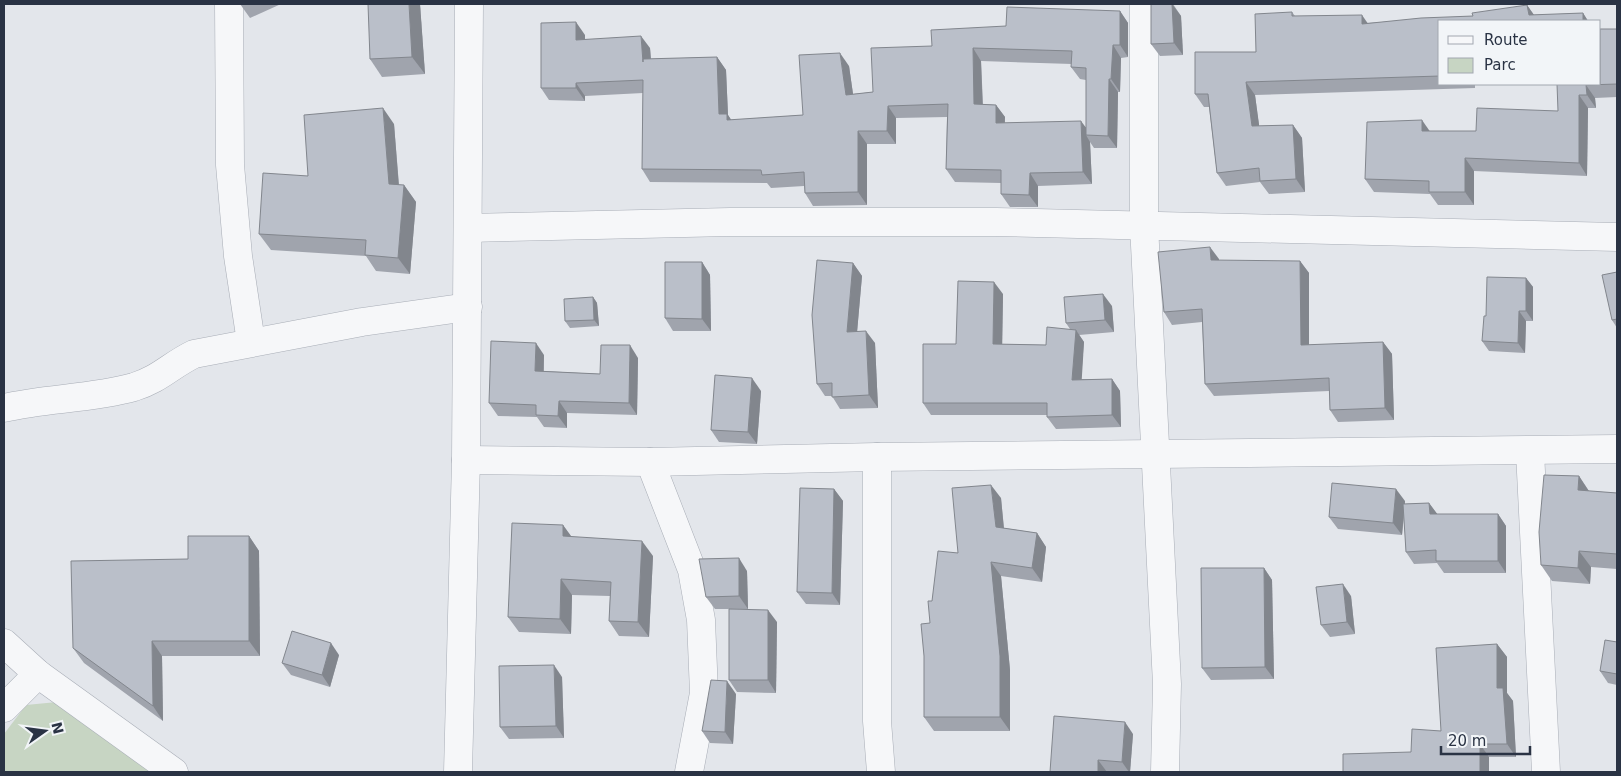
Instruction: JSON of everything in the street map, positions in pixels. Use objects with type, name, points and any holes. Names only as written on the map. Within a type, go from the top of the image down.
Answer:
[{"type":"street","points":[[228,4],[230,165],[238,256],[251,342]]},
{"type":"street","points":[[458,772],[466,460],[469,4]]},
{"type":"street","points":[[1144,4],[1144,225],[1167,684],[1165,772]]},
{"type":"street","points":[[468,228],[730,222],[1144,225],[1617,237]]},
{"type":"street","points":[[4,408],[93,396],[134,387],[160,377],[178,362],[194,354],[362,322],[468,307]]},
{"type":"street","points":[[466,460],[650,462],[877,457],[1530,452],[1617,449]]},
{"type":"street","points":[[1530,452],[1546,772]]},
{"type":"street","points":[[877,457],[877,696],[881,772]]},
{"type":"street","points":[[650,462],[692,570],[701,620],[704,693],[689,772]]},
{"type":"street","points":[[4,643],[38,674],[174,772]]},
{"type":"street","points":[[4,708],[38,674]]},
{"type":"green space","points":[[57,702],[151,772],[4,772],[4,734],[26,705]]},
{"type":"building","points":[[368,4],[409,4],[412,57],[370,59]]},
{"type":"building","points":[[1151,4],[1172,4],[1174,43],[1151,44]]},
{"type":"building","points":[[1527,5],[1529,15],[1583,13],[1583,20],[1438,20],[1438,76],[1246,82],[1252,126],[1293,125],[1296,179],[1260,181],[1259,168],[1217,173],[1208,94],[1195,94],[1195,52],[1256,52],[1255,14],[1292,12],[1292,16],[1362,15],[1362,24],[1421,18],[1473,16],[1472,13]]},
{"type":"building","points":[[1007,7],[1120,11],[1120,45],[1113,45],[1111,79],[1109,79],[1108,136],[1086,135],[1086,68],[1071,67],[1072,51],[973,48],[974,104],[996,105],[996,123],[1081,121],[1083,172],[1030,173],[1029,195],[1001,194],[1001,170],[946,169],[948,104],[888,106],[887,131],[858,131],[858,192],[805,193],[804,172],[762,175],[761,170],[642,169],[643,80],[576,83],[576,88],[541,88],[541,23],[576,22],[576,40],[641,36],[643,62],[643,59],[717,57],[719,114],[727,114],[727,120],[803,115],[799,55],[840,53],[846,95],[873,92],[871,48],[932,46],[931,30],[1006,26]]},
{"type":"building","points":[[1601,29],[1617,29],[1617,84],[1601,85]]},
{"type":"building","points":[[1557,85],[1586,85],[1587,95],[1579,95],[1579,163],[1465,158],[1465,192],[1429,192],[1429,181],[1365,179],[1367,122],[1422,120],[1422,131],[1476,131],[1477,108],[1558,111]]},
{"type":"building","points":[[383,108],[389,184],[404,185],[398,258],[365,255],[366,240],[259,234],[263,173],[308,176],[304,115]]},
{"type":"building","points":[[1210,247],[1211,260],[1300,261],[1301,345],[1383,342],[1385,408],[1330,410],[1329,378],[1205,384],[1202,309],[1164,312],[1158,252]]},
{"type":"building","points":[[817,260],[853,263],[847,332],[866,331],[869,395],[832,397],[832,383],[817,384],[812,315]]},
{"type":"building","points":[[665,262],[702,262],[702,319],[665,318]]},
{"type":"building","points":[[1617,272],[1617,319],[1612,320],[1602,275]]},
{"type":"building","points":[[1487,277],[1526,278],[1526,311],[1519,311],[1518,343],[1482,341],[1484,316],[1486,316]]},
{"type":"building","points":[[958,281],[994,282],[993,344],[1046,345],[1047,327],[1076,330],[1072,380],[1112,379],[1112,415],[1047,417],[1047,403],[923,403],[923,344],[956,344]]},
{"type":"building","points":[[1103,294],[1105,320],[1066,323],[1064,297]]},
{"type":"building","points":[[593,297],[594,320],[565,321],[564,299]]},
{"type":"building","points":[[491,341],[536,343],[535,371],[600,374],[601,345],[630,345],[629,403],[559,401],[558,416],[536,415],[536,405],[489,403]]},
{"type":"building","points":[[715,375],[752,378],[748,432],[711,430]]},
{"type":"building","points":[[1544,475],[1579,476],[1578,490],[1617,493],[1617,554],[1579,551],[1578,568],[1541,565],[1539,532]]},
{"type":"building","points":[[1332,483],[1396,489],[1393,523],[1329,517]]},
{"type":"building","points":[[991,485],[996,527],[1037,533],[1032,568],[991,562],[1000,656],[1000,717],[924,717],[924,656],[921,624],[930,623],[928,601],[932,601],[938,551],[958,553],[952,488]]},
{"type":"building","points":[[800,488],[834,489],[832,593],[797,592]]},
{"type":"building","points":[[1429,503],[1430,514],[1498,514],[1498,561],[1436,561],[1436,550],[1406,552],[1403,504]]},
{"type":"building","points":[[512,523],[563,525],[563,536],[642,541],[638,622],[609,621],[611,582],[561,579],[560,619],[508,617]]},
{"type":"building","points":[[188,536],[249,536],[249,641],[152,641],[153,706],[73,648],[71,561],[188,559]]},
{"type":"building","points":[[739,558],[739,596],[706,597],[699,559]]},
{"type":"building","points":[[1201,568],[1264,568],[1265,667],[1202,668]]},
{"type":"building","points":[[1343,584],[1347,622],[1321,625],[1316,587]]},
{"type":"building","points":[[729,609],[768,610],[768,680],[729,680]]},
{"type":"building","points":[[292,631],[331,643],[322,675],[282,663]]},
{"type":"building","points":[[1605,640],[1617,642],[1617,674],[1600,671]]},
{"type":"building","points":[[1497,644],[1497,688],[1503,688],[1507,744],[1480,744],[1480,772],[1343,772],[1343,754],[1411,752],[1412,729],[1441,731],[1436,648]]},
{"type":"building","points":[[554,665],[556,726],[500,727],[499,666]]},
{"type":"building","points":[[711,680],[727,681],[725,732],[702,731]]},
{"type":"building","points":[[1054,716],[1125,722],[1122,762],[1098,760],[1098,772],[1050,772]]}]
